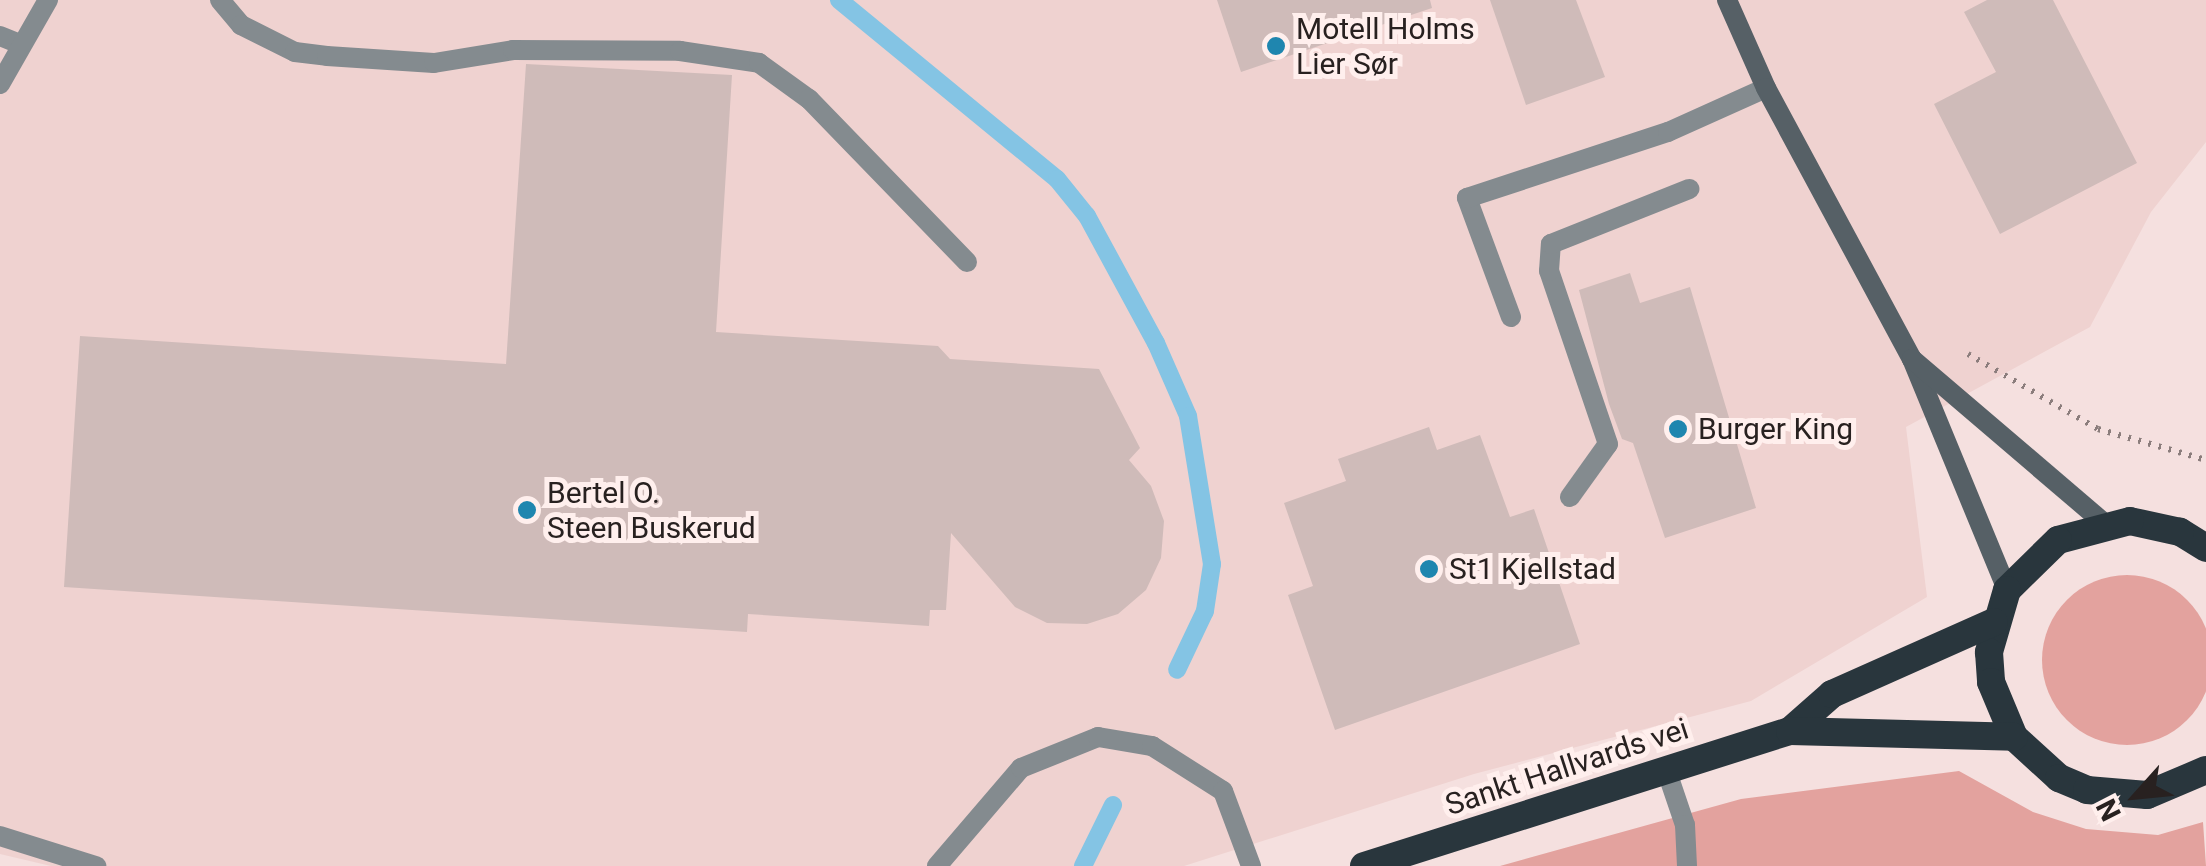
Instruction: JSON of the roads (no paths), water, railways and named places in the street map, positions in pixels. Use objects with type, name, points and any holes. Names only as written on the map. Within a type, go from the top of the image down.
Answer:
[{"type":"highway","points":[[2205,545],[2155,524],[2104,524],[2058,540],[2008,590],[1994,622],[1991,682],[2014,737],[2058,778],[2116,796],[2176,786],[2206,770]]},
{"type":"highway","name":"Sankt Hallvards vei","points":[[1790,731],[1832,694],[1994,622]]},
{"type":"highway","name":"Sankt Hallvards vei","points":[[1364,866],[1790,731],[2014,737]]},
{"type":"main road","points":[[1727,0],[1766,88],[1912,359],[1922,401],[2008,590]]},
{"type":"main road","points":[[1912,359],[2104,524]]},
{"type":"street","points":[[0,84],[9,40],[48,0]]},
{"type":"street","points":[[220,0],[241,24],[295,52],[327,56],[434,63],[512,50],[680,51],[760,63],[809,98],[967,262]]},
{"type":"street","points":[[1511,317],[1466,198],[1668,132],[1766,88]]},
{"type":"street","points":[[1570,497],[1608,444],[1549,271],[1551,244],[1689,189]]},
{"type":"street","points":[[937,866],[1021,768],[1044,754],[1098,738],[1152,746],[1223,791],[1251,866]]},
{"type":"street","points":[[1666,768],[1686,825],[1687,866]]},
{"type":"street","points":[[0,836],[96,866]]},
{"type":"waterway","points":[[839,0],[1057,179],[1087,216],[1156,343],[1188,416],[1212,564],[1205,611],[1177,670]]},
{"type":"waterway","points":[[1083,866],[1113,805]]},
{"type":"place","name":"Motell Holms Lier Sør","points":[[1276,46]]},
{"type":"place","name":"Burger King","points":[[1678,429]]},
{"type":"place","name":"Bertel O. Steen Buskerud","points":[[527,510]]},
{"type":"place","name":"St1 Kjellstad","points":[[1429,569]]}]
